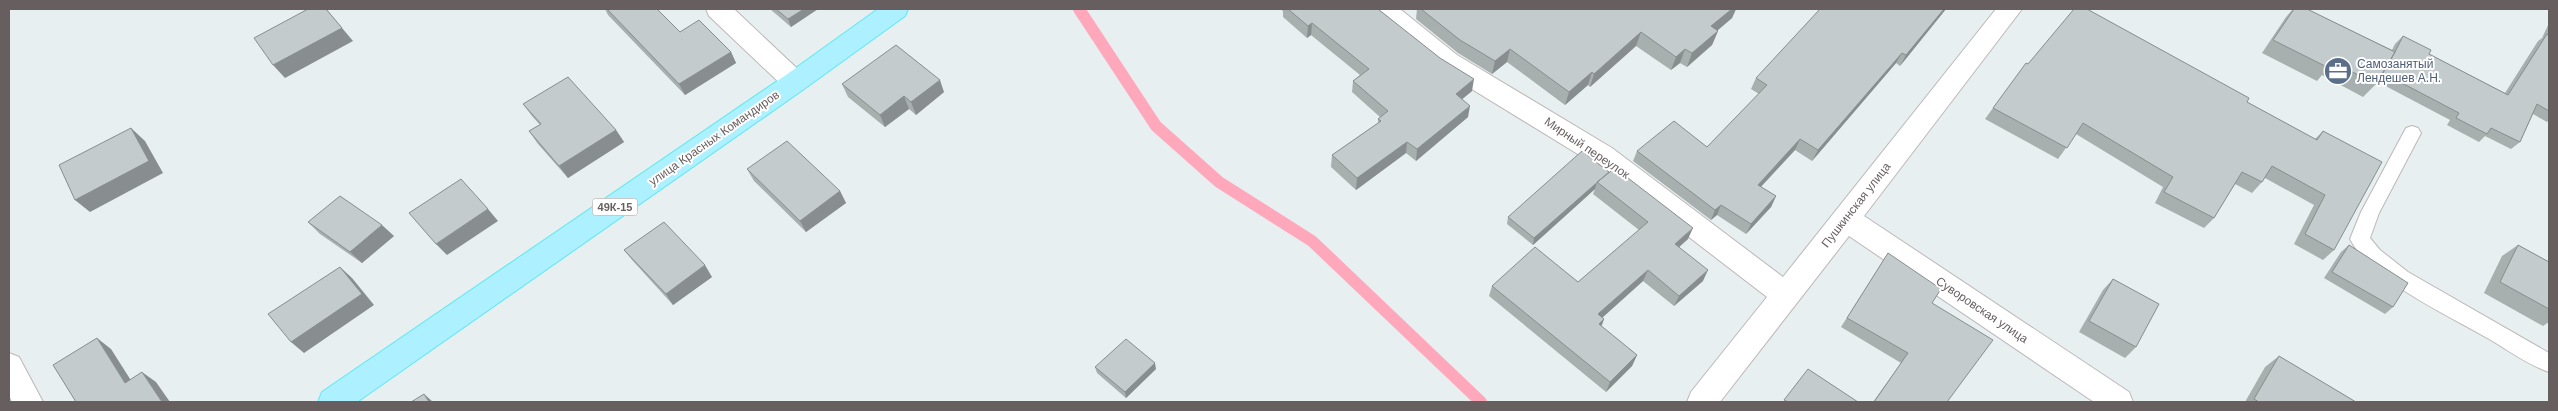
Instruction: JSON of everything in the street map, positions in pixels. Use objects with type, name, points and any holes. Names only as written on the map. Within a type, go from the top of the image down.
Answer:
[{"type":"main road","name":"улица Красных Командиров","points":[[333,402],[795,82],[896,9]]},
{"type":"street","points":[[718,9],[795,82]]},
{"type":"street","name":"Мирный переулок","points":[[1383,9],[1448,62],[1603,156],[1785,295]]},
{"type":"street","name":"Пушкинская улица","points":[[1702,402],[2010,9]]},
{"type":"street","name":"Суворовская улица","points":[[1846,219],[2118,402]]},
{"type":"street","points":[[9,366],[28,402]]},
{"type":"lane","points":[[2412,133],[2370,212],[2360,239],[2373,256],[2400,278],[2549,362]]},
{"type":"building","points":[[308,9],[326,9],[342,28],[273,65],[254,38]]},
{"type":"building","points":[[607,9],[657,9],[680,32],[699,20],[731,52],[679,84]]},
{"type":"building","points":[[776,9],[804,9],[788,19]]},
{"type":"building","points":[[1288,9],[1378,9],[1440,58],[1474,79],[1456,94],[1470,106],[1417,149],[1407,142],[1357,178],[1332,155],[1381,121],[1378,119],[1388,111],[1353,81],[1369,69],[1312,23],[1308,26]]},
{"type":"building","points":[[1421,9],[1732,9],[1711,26],[1718,31],[1692,53],[1685,49],[1676,57],[1641,32],[1594,74],[1592,72],[1569,92],[1510,49],[1495,61],[1460,40]]},
{"type":"building","points":[[1820,9],[1944,9],[1906,55],[1902,53],[1818,150],[1800,139],[1758,185],[1776,196],[1751,224],[1721,205],[1715,210],[1637,151],[1674,121],[1707,147],[1767,85],[1756,78]]},
{"type":"building","points":[[2074,9],[2087,9],[2249,98],[2247,102],[2317,140],[2323,131],[2382,162],[2334,250],[2305,234],[2325,195],[2272,166],[2262,182],[2242,172],[2214,218],[2164,192],[2173,177],[2083,123],[2067,148],[1993,108],[2026,63],[2028,64]]},
{"type":"building","points":[[2294,9],[2307,9],[2395,52],[2376,84],[2333,62],[2329,68],[2273,40]]},
{"type":"building","points":[[2549,33],[2549,111],[2537,104],[2520,142],[2491,128],[2487,134],[2456,118],[2459,113],[2383,73],[2403,36],[2431,50],[2429,54],[2508,95]]},
{"type":"building","points":[[896,45],[940,80],[911,102],[904,96],[880,115],[842,84]]},
{"type":"building","points":[[568,77],[616,130],[559,166],[529,131],[541,124],[523,104]]},
{"type":"building","points":[[131,128],[149,161],[75,200],[59,165]]},
{"type":"building","points":[[787,141],[840,191],[800,221],[747,169]]},
{"type":"building","points":[[1582,151],[1609,172],[1534,238],[1508,217]]},
{"type":"building","points":[[1615,168],[1693,228],[1675,244],[1708,270],[1679,296],[1648,270],[1598,314],[1604,319],[1599,324],[1637,355],[1610,382],[1492,286],[1535,247],[1578,282],[1648,222],[1597,182]]},
{"type":"building","points":[[461,179],[488,209],[436,244],[409,213]]},
{"type":"building","points":[[340,196],[382,225],[350,252],[308,222]]},
{"type":"building","points":[[664,222],[705,265],[666,294],[624,250]]},
{"type":"building","points":[[2349,245],[2408,283],[2393,307],[2332,272]]},
{"type":"building","points":[[2518,245],[2549,262],[2549,309],[2500,282]]},
{"type":"building","points":[[1888,253],[1941,289],[1932,303],[1993,340],[1947,402],[1874,402],[1908,353],[1847,318]]},
{"type":"building","points":[[340,267],[362,294],[291,342],[268,314]]},
{"type":"building","points":[[2113,279],[2159,304],[2136,347],[2089,321]]},
{"type":"building","points":[[97,338],[125,383],[142,372],[162,402],[76,402],[53,365]]},
{"type":"building","points":[[1126,339],[1155,363],[1125,392],[1095,367]]},
{"type":"building","points":[[2279,356],[2356,402],[2259,402],[2254,399]]},
{"type":"building","points":[[1808,369],[1858,402],[1788,402],[1784,400]]},
{"type":"building","points":[[424,394],[429,402],[411,402]]},
{"type":"waterway","points":[[1079,9],[1156,126],[1219,182],[1312,241],[1481,402]]},
{"type":"place","name":"Самозанятый Лендешев А.Н.","points":[[2338,71]]}]
